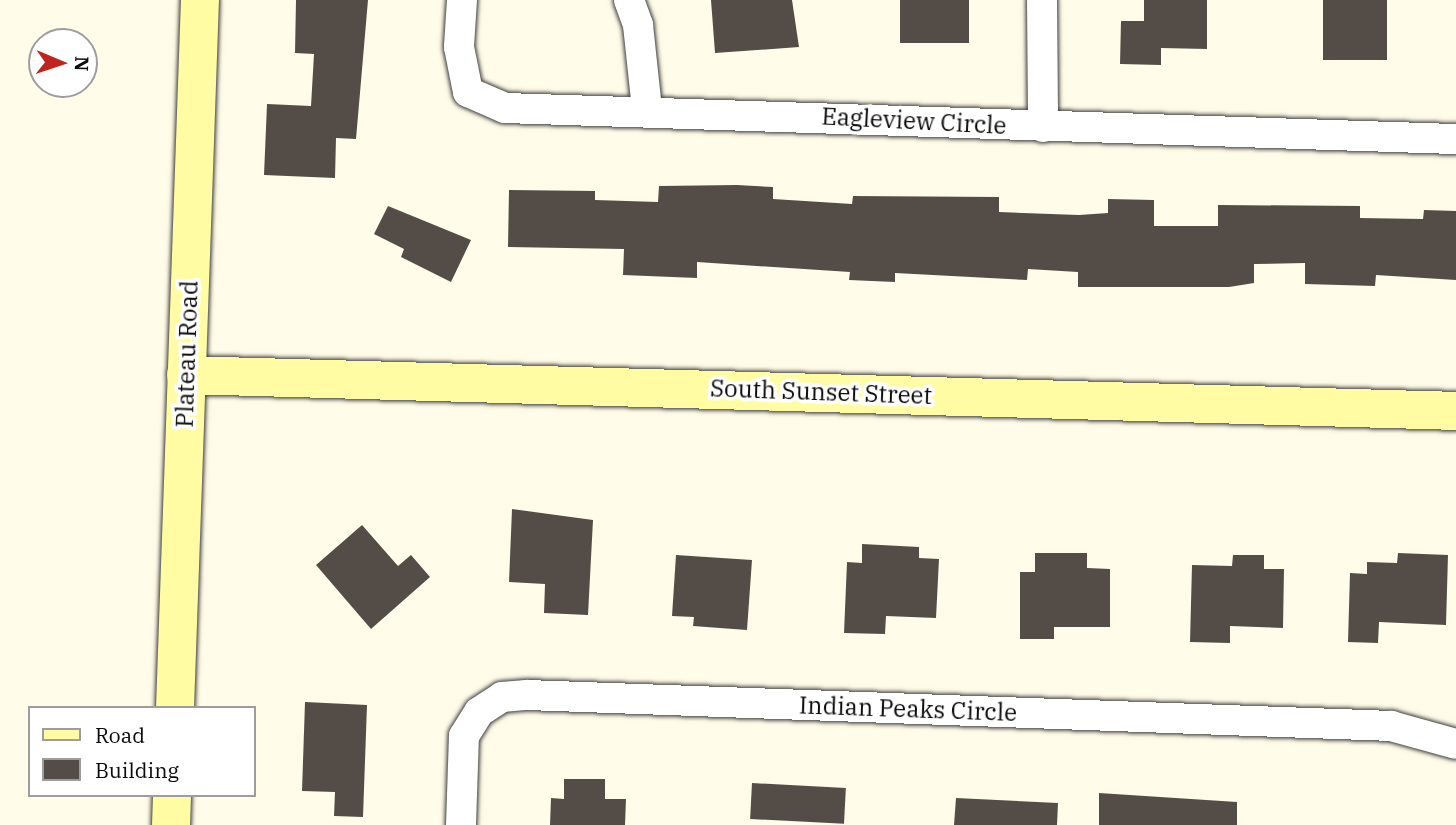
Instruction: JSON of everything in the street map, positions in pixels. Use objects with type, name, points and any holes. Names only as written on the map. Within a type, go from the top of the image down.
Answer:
[{"type":"street","name":"Plateau Road","points":[[175,706],[200,0]]},
{"type":"street","name":"Eagleview Circle","points":[[462,0],[459,47],[468,92],[505,108],[647,109],[1043,127],[1456,139]]},
{"type":"street","points":[[629,0],[638,25],[647,109]]},
{"type":"street","points":[[1042,0],[1043,127]]},
{"type":"street","name":"South Sunset Street","points":[[186,375],[1456,411]]},
{"type":"street","name":"Indian Peaks Circle","points":[[461,825],[464,736],[479,712],[502,697],[527,695],[1391,726],[1456,744]]},
{"type":"street","points":[[171,825],[172,797]]},
{"type":"building","points":[[296,0],[368,0],[356,139],[336,138],[335,178],[264,175],[267,104],[311,106],[314,54],[295,53]]},
{"type":"building","points":[[711,0],[792,0],[799,47],[715,53]]},
{"type":"building","points":[[900,0],[969,0],[969,43],[900,43]]},
{"type":"building","points":[[1144,0],[1207,0],[1207,49],[1161,48],[1161,65],[1120,64],[1121,21],[1144,21]]},
{"type":"building","points":[[1323,0],[1387,0],[1387,60],[1323,60]]},
{"type":"building","points":[[659,186],[773,187],[773,199],[852,204],[853,196],[999,197],[999,212],[1079,215],[1108,213],[1108,199],[1154,200],[1154,226],[1218,226],[1218,205],[1360,206],[1360,218],[1423,219],[1424,210],[1456,211],[1456,280],[1376,275],[1375,286],[1305,284],[1305,263],[1254,264],[1254,283],[1229,287],[1078,287],[1078,272],[1028,269],[1027,280],[895,273],[895,282],[849,280],[850,272],[697,262],[697,278],[623,275],[624,249],[508,247],[509,190],[595,191],[595,200],[658,202]]},
{"type":"building","points":[[388,206],[471,240],[451,282],[401,257],[404,249],[374,234]]},
{"type":"building","points":[[512,509],[593,520],[588,615],[544,613],[545,584],[509,582]]},
{"type":"building","points":[[362,525],[398,566],[411,555],[430,577],[371,629],[316,565]]},
{"type":"building","points":[[862,544],[919,547],[919,558],[939,559],[936,618],[886,616],[885,634],[844,633],[847,562],[862,563]]},
{"type":"building","points":[[1035,553],[1087,553],[1087,568],[1110,569],[1110,627],[1054,627],[1054,639],[1020,639],[1020,572],[1035,572]]},
{"type":"building","points":[[1398,553],[1448,555],[1446,625],[1379,622],[1378,643],[1348,642],[1350,573],[1367,574],[1367,562],[1397,563]]},
{"type":"building","points":[[676,555],[752,560],[747,630],[693,626],[694,617],[672,616]]},
{"type":"building","points":[[1233,555],[1264,555],[1264,569],[1284,569],[1283,628],[1230,626],[1230,643],[1190,642],[1192,565],[1232,566]]},
{"type":"building","points":[[305,702],[367,705],[363,817],[334,816],[335,792],[302,791]]},
{"type":"building","points":[[564,779],[605,779],[605,799],[626,799],[625,825],[550,825],[551,798],[564,799]]},
{"type":"building","points":[[752,783],[846,788],[844,824],[750,819]]},
{"type":"building","points":[[1099,793],[1237,802],[1237,825],[1099,825]]},
{"type":"building","points":[[956,798],[1058,803],[1057,825],[954,825]]}]
